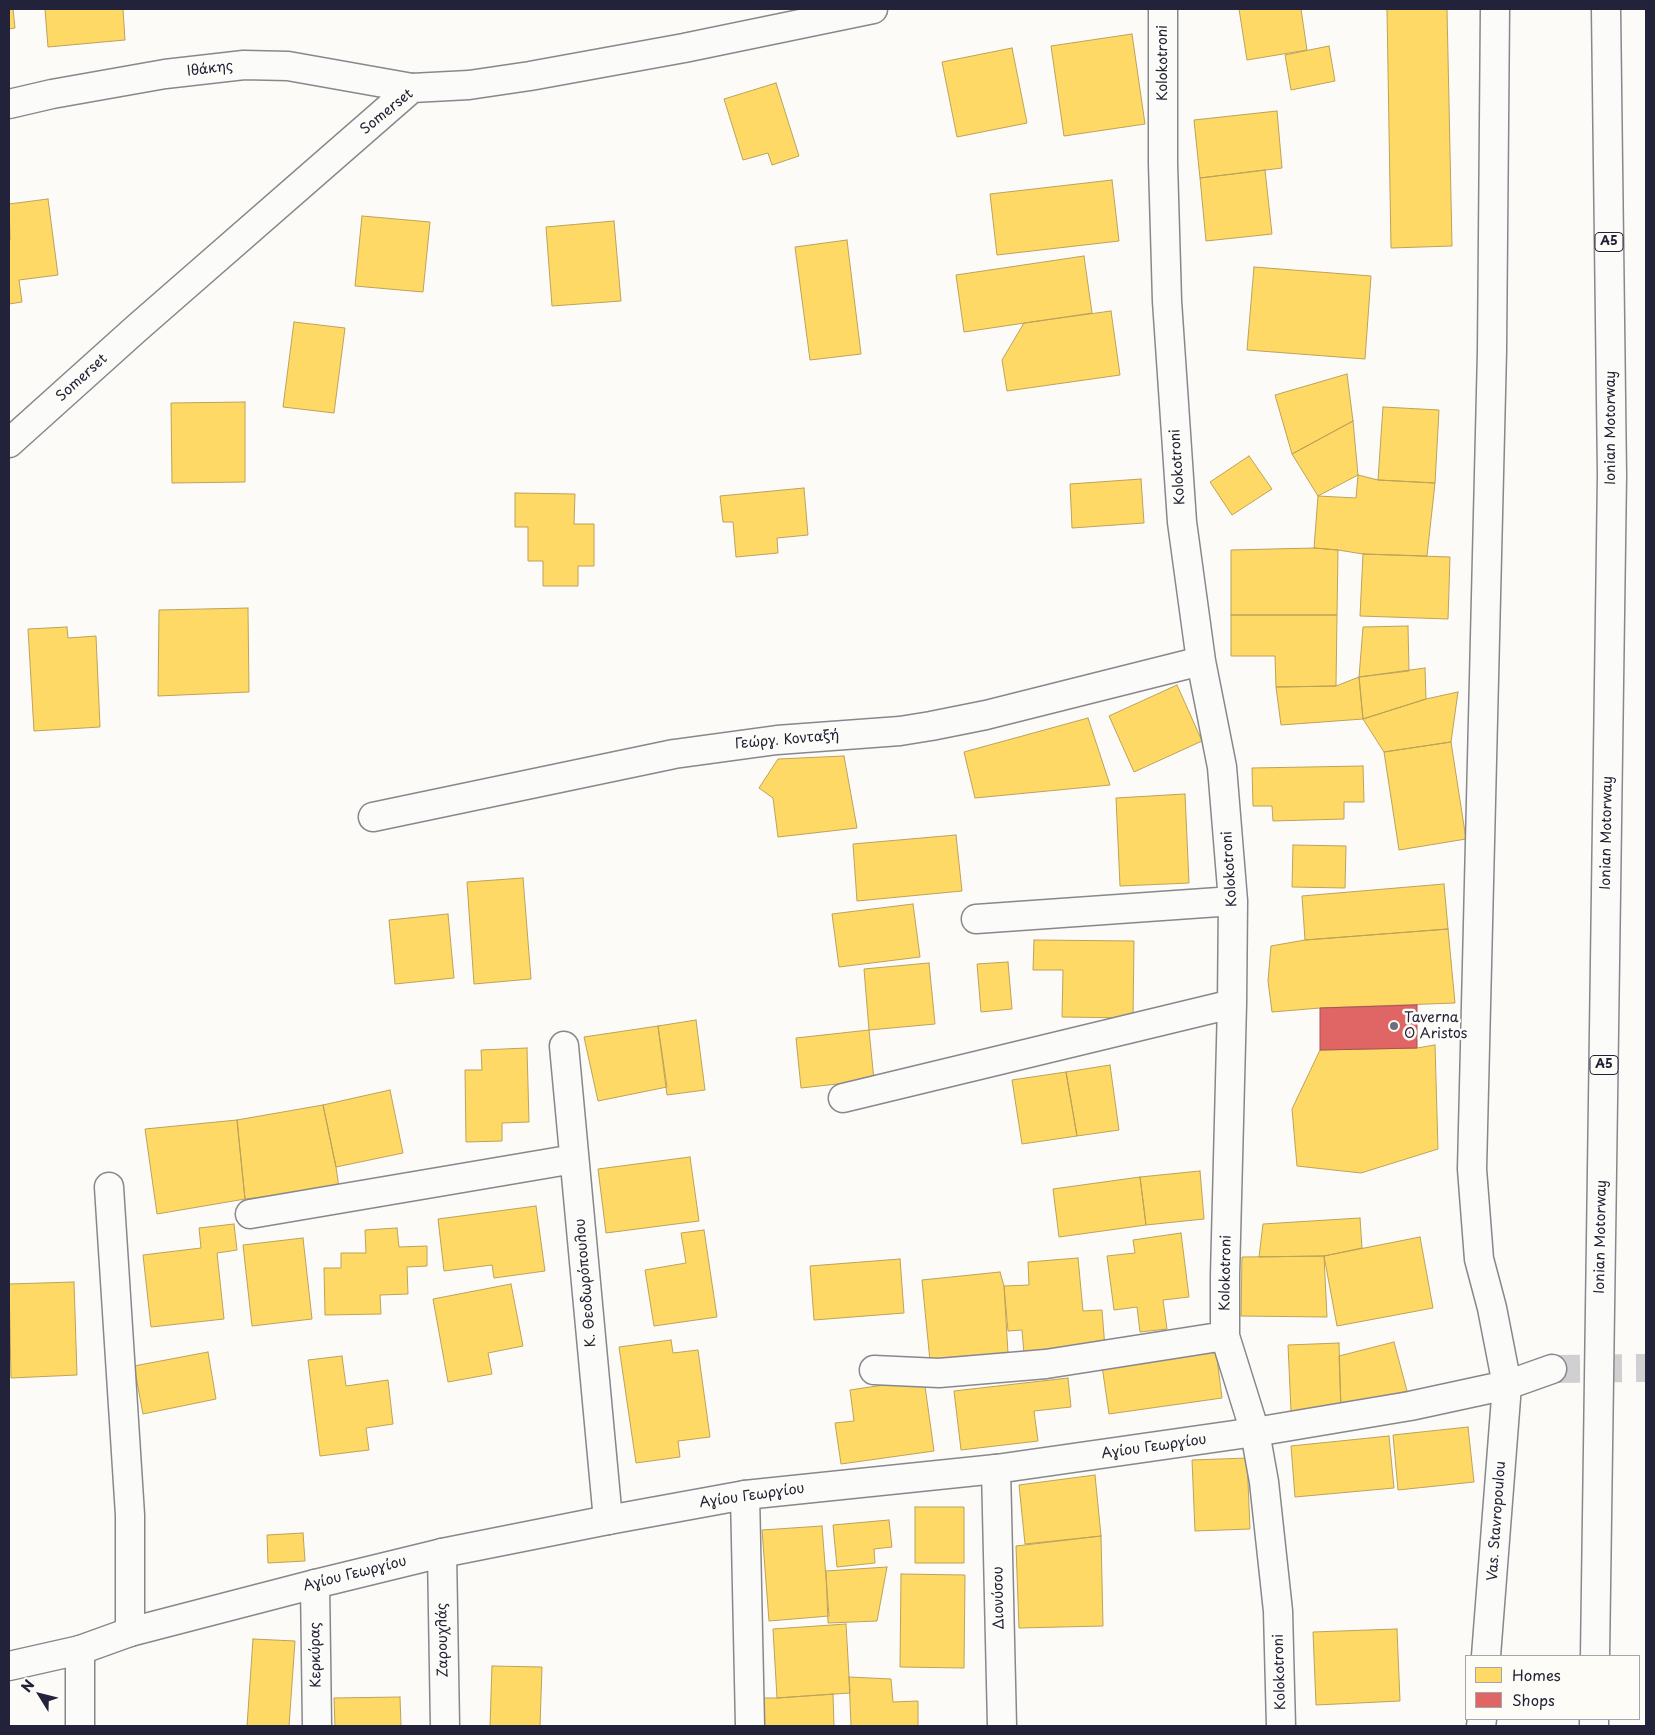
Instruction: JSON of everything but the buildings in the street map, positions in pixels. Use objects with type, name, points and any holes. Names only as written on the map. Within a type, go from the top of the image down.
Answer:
[{"type":"main road","name":"Kolokotroni","points":[[1163,9],[1163,162],[1167,301],[1182,522],[1201,661],[1222,767],[1233,901],[1225,1336],[1255,1432],[1264,1482],[1278,1611],[1281,1726]]},
{"type":"main road","name":"Vas. Stavropoulou","points":[[1486,1655],[1507,1385],[1492,1308],[1479,1259],[1472,1170],[1492,350],[1495,9]]},
{"type":"main road","name":"Ionian Motorway","points":[[1595,1655],[1612,474],[1606,9]]},
{"type":"main road","name":"Somerset","points":[[9,443],[144,321],[412,88],[469,85],[530,76],[684,48],[859,10]]},
{"type":"main road","name":"Ιθάκης","points":[[9,104],[52,94],[165,74],[244,65],[288,66],[412,88]]},
{"type":"main road","name":"Γεώργ. Κονταξή","points":[[373,817],[674,754],[778,740],[900,731],[931,726],[986,715],[1201,661]]},
{"type":"main road","points":[[976,919],[1233,901]]},
{"type":"main road","points":[[843,1098],[1232,1004]]},
{"type":"main road","name":"Κ. Θεοδωρόπουλου","points":[[564,1046],[608,1520]]},
{"type":"main road","points":[[250,1214],[574,1159]]},
{"type":"main road","points":[[109,1186],[130,1515],[130,1632]]},
{"type":"main road","points":[[874,1370],[939,1373],[1046,1364],[1225,1336]]},
{"type":"main road","name":"Αγίου Γεωργίου","points":[[9,1666],[80,1650],[130,1632],[314,1584],[442,1553],[608,1520],[745,1495],[996,1469],[1255,1432],[1410,1406],[1507,1385],[1552,1369]]},
{"type":"main road","name":"Διονύσου","points":[[996,1469],[1002,1726]]},
{"type":"main road","points":[[745,1495],[750,1726]]},
{"type":"main road","name":"Ζαρουχλάς","points":[[442,1553],[445,1726]]},
{"type":"main road","name":"Κερκύρας","points":[[314,1584],[317,1726]]},
{"type":"main road","points":[[80,1650],[80,1726]]},
{"type":"tunnel","points":[[1552,1369],[1646,1368]]},
{"type":"place","name":"Taverna O Aristos","points":[[1394,1026]]}]
